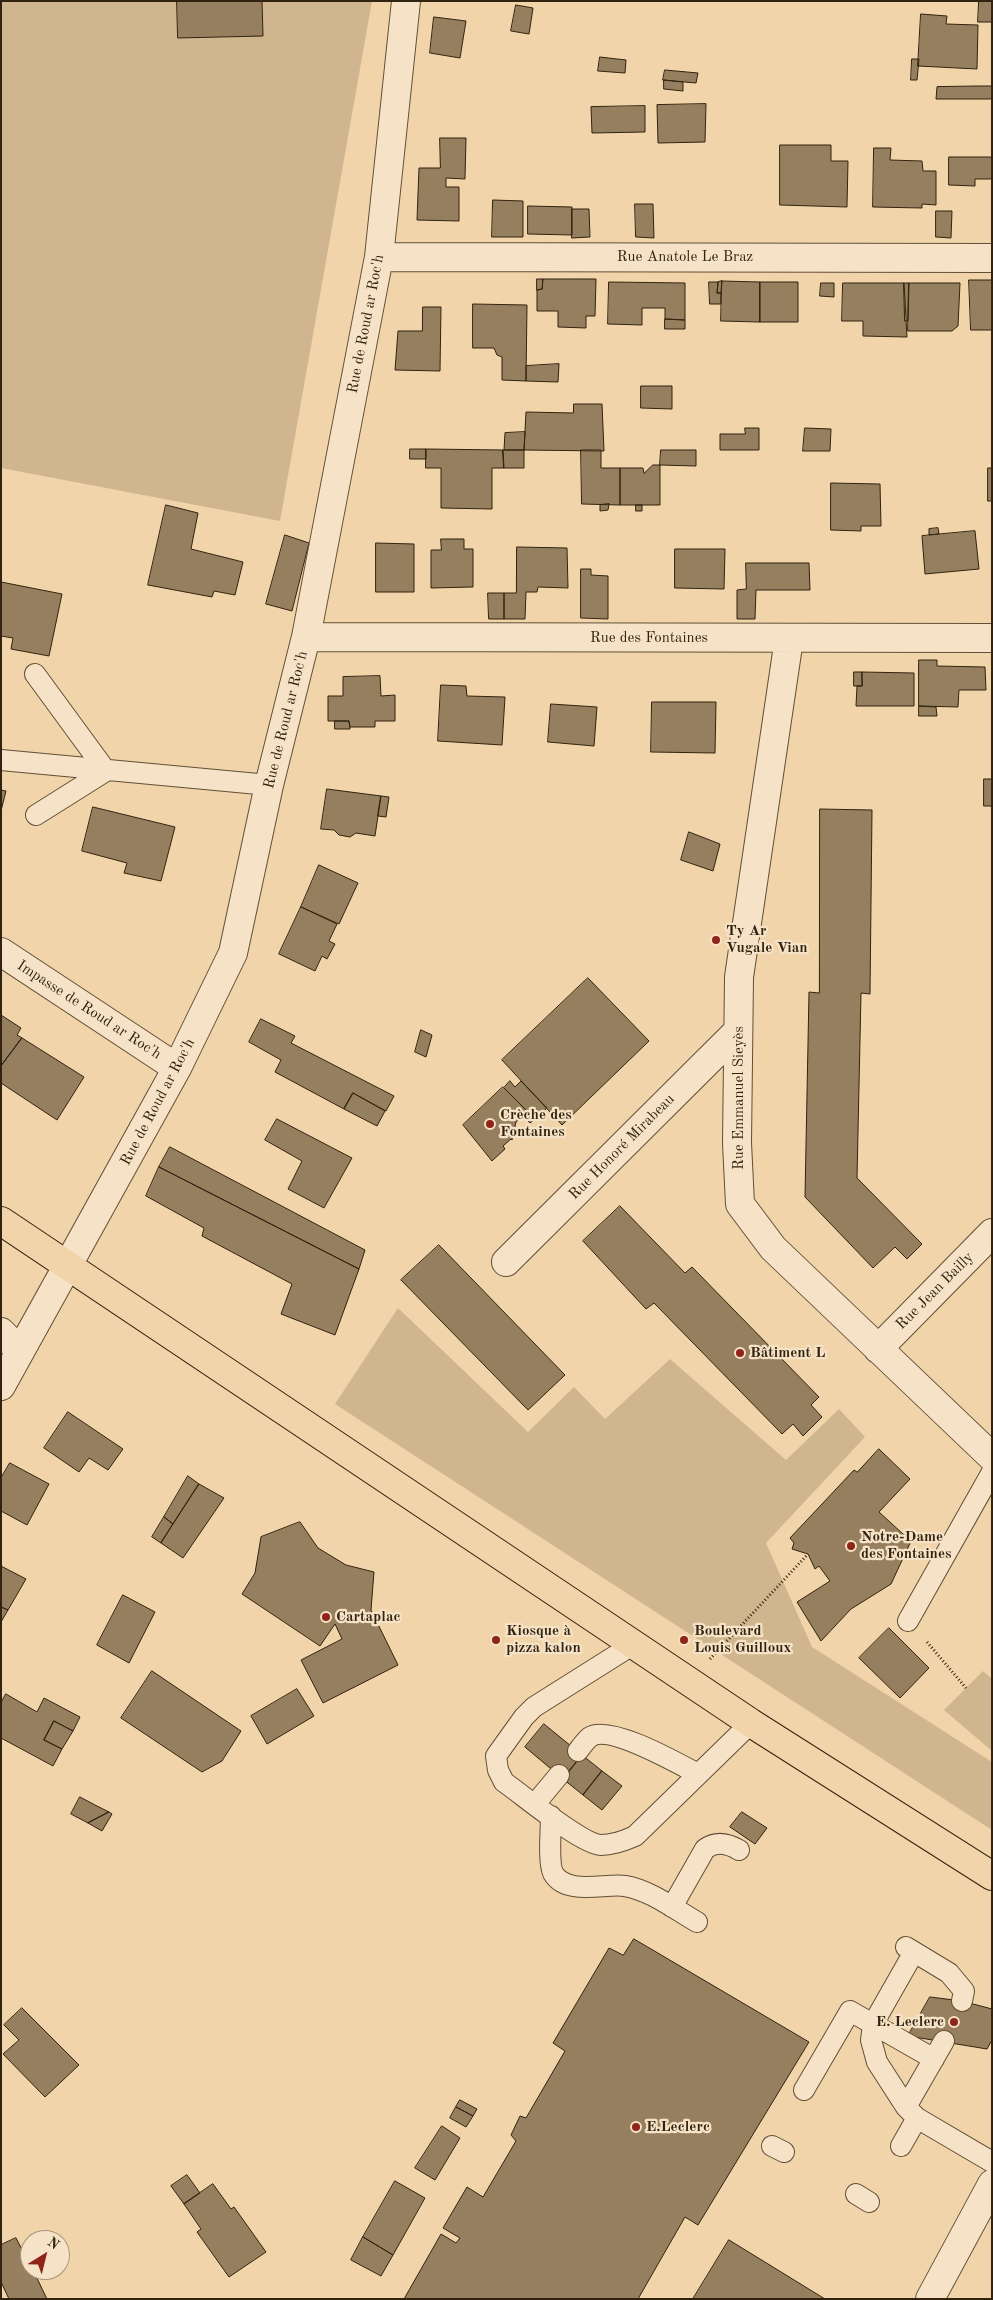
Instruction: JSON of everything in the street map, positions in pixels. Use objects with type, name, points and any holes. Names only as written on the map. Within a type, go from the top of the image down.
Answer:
[{"type":"main road","points":[[1,1221],[751,1722],[992,1876]]},
{"type":"street","name":"Rue de Roud ar Roc'h","points":[[1,1386],[177,1068],[233,953],[269,785],[306,637],[379,257],[406,1]]},
{"type":"street","name":"Rue Anatole Le Braz","points":[[379,257],[992,258]]},
{"type":"street","name":"Rue des Fontaines","points":[[306,637],[992,638]]},
{"type":"street","name":"Rue Emmanuel Sieyès","points":[[789,639],[738,977],[737,1143],[740,1204],[773,1248],[992,1457]]},
{"type":"street","name":"Impasse de Roud ar Roc'h","points":[[1,952],[177,1068]]},
{"type":"street","name":"Rue Honoré Mirabeau","points":[[506,1262],[738,1031]]},
{"type":"street","name":"Rue Jean Bailly","points":[[878,1349],[992,1233]]},
{"type":"street","points":[[1,1332],[20,1351]]},
{"type":"street","points":[[930,2299],[990,2191]]},
{"type":"lane","points":[[36,674],[106,771]]},
{"type":"lane","points":[[1,760],[269,785]]},
{"type":"lane","points":[[36,815],[106,771]]},
{"type":"lane","points":[[908,1621],[992,1472]]},
{"type":"lane","points":[[634,1644],[534,1707],[496,1756],[498,1770],[504,1782],[584,1840],[599,1845],[616,1844],[635,1836],[751,1722]]},
{"type":"lane","points":[[578,1752],[590,1737],[613,1735],[637,1744],[698,1774]]},
{"type":"lane","points":[[559,1775],[543,1810],[552,1870],[559,1880],[574,1886],[627,1886],[642,1891],[697,1922]]},
{"type":"lane","points":[[672,1907],[705,1849],[718,1844],[726,1844],[739,1850]]},
{"type":"lane","points":[[962,2001],[964,1991],[955,1978],[910,1949],[873,2024],[871,2040],[877,2062],[912,2113],[992,2162]]},
{"type":"lane","points":[[804,2090],[850,2011],[934,2059]]},
{"type":"lane","points":[[901,2146],[934,2059],[944,2041]]},
{"type":"path","points":[[689,1681],[808,1554]]},
{"type":"path","points":[[908,1621],[966,1688]]},
{"type":"shaded area","points":[[1,1],[372,1],[280,521],[1,468]]},
{"type":"shaded area","points":[[398,1308],[528,1432],[574,1387],[605,1419],[670,1359],[786,1460],[839,1409],[865,1437],[766,1543],[812,1647],[992,1762],[992,1830],[335,1404]]},
{"type":"shaded area","points":[[983,1671],[992,1679],[992,1751],[944,1710]]},
{"type":"building","points":[[177,1],[262,1],[263,36],[178,38]]},
{"type":"building","points":[[979,1],[992,1],[992,22],[978,22]]},
{"type":"building","points":[[516,5],[533,8],[529,34],[511,31]]},
{"type":"building","points":[[921,14],[947,16],[946,24],[978,25],[977,69],[918,66]]},
{"type":"building","points":[[434,17],[466,21],[460,58],[430,53]]},
{"type":"building","points":[[600,57],[626,60],[625,73],[598,71]]},
{"type":"building","points":[[912,59],[919,59],[917,80],[911,80]]},
{"type":"building","points":[[665,70],[698,73],[696,83],[663,80]]},
{"type":"building","points":[[664,80],[683,82],[683,91],[664,89]]},
{"type":"building","points":[[992,86],[992,99],[936,99],[937,87]]},
{"type":"building","points":[[706,104],[705,142],[658,143],[657,105]]},
{"type":"building","points":[[645,106],[645,132],[592,133],[591,107]]},
{"type":"building","points":[[440,138],[466,138],[465,179],[446,178],[446,187],[459,187],[459,221],[417,220],[419,168],[440,168]]},
{"type":"building","points":[[780,145],[831,145],[831,161],[848,161],[847,207],[780,205]]},
{"type":"building","points":[[874,148],[891,148],[890,160],[922,161],[923,171],[936,171],[936,205],[922,204],[922,208],[873,207]]},
{"type":"building","points":[[949,157],[992,157],[992,179],[975,179],[975,186],[949,185]]},
{"type":"building","points":[[493,200],[523,201],[523,237],[492,237]]},
{"type":"building","points":[[635,204],[653,204],[654,238],[636,237]]},
{"type":"building","points":[[528,206],[572,207],[572,235],[528,234]]},
{"type":"building","points":[[572,209],[589,209],[590,237],[572,238]]},
{"type":"building","points":[[936,211],[952,211],[951,238],[936,237]]},
{"type":"building","points":[[537,279],[543,279],[542,289],[537,290]]},
{"type":"building","points":[[543,279],[596,279],[595,316],[586,316],[586,328],[558,327],[558,311],[537,311],[537,290],[542,289]]},
{"type":"building","points":[[969,280],[992,280],[992,330],[971,330]]},
{"type":"building","points":[[722,281],[760,282],[760,322],[721,321]]},
{"type":"building","points":[[722,281],[721,293],[717,293],[718,282]]},
{"type":"building","points":[[609,282],[685,283],[685,320],[665,319],[665,308],[642,308],[642,325],[608,324]]},
{"type":"building","points":[[709,282],[718,282],[717,293],[721,293],[721,304],[710,304]]},
{"type":"building","points":[[760,282],[798,282],[798,322],[760,322]]},
{"type":"building","points":[[821,283],[834,283],[834,297],[820,296]]},
{"type":"building","points":[[843,283],[904,283],[907,337],[863,336],[863,321],[842,321]]},
{"type":"building","points":[[904,283],[909,283],[908,321],[905,321]]},
{"type":"building","points":[[909,283],[960,283],[958,326],[952,331],[908,331]]},
{"type":"building","points":[[473,304],[527,305],[526,381],[502,380],[502,357],[497,355],[494,348],[473,348]]},
{"type":"building","points":[[423,307],[441,307],[440,371],[395,370],[398,331],[422,331]]},
{"type":"building","points":[[665,319],[685,320],[685,329],[665,329]]},
{"type":"building","points":[[559,364],[558,382],[526,381],[526,366]]},
{"type":"building","points":[[641,386],[672,386],[672,409],[641,408]]},
{"type":"building","points":[[574,404],[602,404],[604,451],[524,450],[526,412],[573,413]]},
{"type":"building","points":[[745,428],[759,428],[759,450],[720,450],[720,434],[745,434]]},
{"type":"building","points":[[805,428],[831,429],[830,451],[803,451]]},
{"type":"building","points":[[525,432],[524,450],[504,450],[505,433]]},
{"type":"building","points":[[410,449],[426,449],[426,459],[410,459]]},
{"type":"building","points":[[426,449],[503,450],[504,468],[492,468],[492,509],[441,508],[441,468],[426,468]]},
{"type":"building","points":[[503,450],[524,450],[524,468],[504,468]]},
{"type":"building","points":[[581,450],[601,450],[601,468],[620,468],[620,505],[582,504]]},
{"type":"building","points":[[661,450],[696,450],[696,466],[660,465]]},
{"type":"building","points":[[653,465],[660,465],[660,505],[620,505],[620,468],[643,468],[644,473]]},
{"type":"building","points":[[988,468],[992,468],[992,501],[988,501]]},
{"type":"building","points":[[831,483],[880,484],[881,526],[861,526],[861,531],[831,530]]},
{"type":"building","points":[[609,504],[608,510],[600,511],[600,505]]},
{"type":"building","points":[[166,505],[198,513],[191,549],[243,562],[235,595],[214,591],[212,597],[148,585]]},
{"type":"building","points":[[636,505],[642,505],[642,511],[636,511]]},
{"type":"building","points":[[938,528],[939,534],[929,535],[929,529]]},
{"type":"building","points":[[975,531],[979,569],[925,574],[922,536]]},
{"type":"building","points":[[285,535],[309,543],[292,611],[266,604]]},
{"type":"building","points":[[441,539],[464,539],[464,549],[473,549],[473,587],[431,588],[431,550],[441,550]]},
{"type":"building","points":[[376,543],[414,544],[414,592],[376,592]]},
{"type":"building","points":[[517,547],[567,548],[568,588],[538,587],[537,592],[526,592],[525,619],[504,619],[504,593],[516,593]]},
{"type":"building","points":[[675,549],[725,549],[724,589],[675,588]]},
{"type":"building","points":[[746,563],[809,563],[810,590],[756,590],[755,619],[737,619],[737,590],[746,589]]},
{"type":"building","points":[[581,569],[591,569],[591,575],[608,576],[608,619],[581,618]]},
{"type":"building","points":[[1,582],[62,594],[49,656],[11,649],[13,638],[1,636]]},
{"type":"building","points":[[488,593],[504,593],[504,619],[489,619]]},
{"type":"building","points":[[919,660],[937,660],[937,666],[985,667],[986,690],[959,690],[958,707],[919,706]]},
{"type":"building","points":[[854,672],[862,672],[862,686],[854,686]]},
{"type":"building","points":[[862,672],[914,673],[914,706],[856,706],[857,686],[862,686]]},
{"type":"building","points":[[380,676],[381,696],[395,695],[395,721],[375,721],[375,727],[350,727],[349,721],[328,721],[328,696],[343,696],[343,677]]},
{"type":"building","points":[[441,685],[466,686],[467,696],[505,697],[502,745],[438,741]]},
{"type":"building","points":[[652,702],[716,702],[715,753],[651,752]]},
{"type":"building","points":[[551,704],[597,707],[594,746],[548,742]]},
{"type":"building","points":[[919,706],[936,707],[937,716],[919,716]]},
{"type":"building","points":[[335,721],[349,721],[350,729],[335,729]]},
{"type":"building","points":[[984,779],[992,779],[992,806],[984,806]]},
{"type":"building","points":[[327,789],[381,796],[375,836],[356,833],[350,837],[339,835],[334,830],[321,829]]},
{"type":"building","points":[[1,790],[6,791],[1,811]]},
{"type":"building","points":[[381,796],[389,797],[386,817],[378,816]]},
{"type":"building","points":[[93,807],[175,827],[161,881],[124,873],[127,863],[82,851]]},
{"type":"building","points":[[820,809],[872,810],[870,994],[861,993],[857,1178],[922,1244],[907,1259],[895,1247],[873,1268],[805,1197],[809,992],[819,993]]},
{"type":"building","points":[[689,832],[720,844],[713,871],[681,860]]},
{"type":"building","points":[[319,865],[358,883],[339,924],[301,907]]},
{"type":"building","points":[[301,907],[337,924],[329,941],[335,944],[327,959],[322,956],[315,971],[279,954]]},
{"type":"building","points":[[588,978],[649,1041],[562,1125],[502,1060]]},
{"type":"building","points":[[1,1015],[21,1028],[17,1035],[22,1038],[1,1066]]},
{"type":"building","points":[[261,1019],[295,1036],[291,1043],[394,1096],[386,1111],[353,1093],[344,1109],[275,1072],[281,1060],[249,1042]]},
{"type":"building","points":[[421,1030],[432,1035],[426,1057],[415,1052]]},
{"type":"building","points":[[22,1038],[84,1077],[57,1120],[1,1083],[1,1066]]},
{"type":"building","points":[[510,1081],[515,1087],[521,1081],[547,1108],[535,1119],[504,1088]]},
{"type":"building","name":"Crèche des Fontaines","points":[[503,1087],[535,1119],[530,1123],[523,1116],[516,1122],[512,1140],[503,1146],[505,1149],[492,1161],[463,1125]]},
{"type":"building","points":[[353,1093],[385,1111],[377,1126],[344,1109]]},
{"type":"building","points":[[277,1119],[352,1158],[324,1208],[288,1189],[302,1161],[265,1140]]},
{"type":"building","points":[[170,1147],[365,1250],[359,1269],[159,1167]]},
{"type":"building","points":[[159,1167],[359,1269],[335,1335],[281,1314],[292,1284],[202,1236],[204,1228],[146,1196]]},
{"type":"building","name":"Bâtiment L","points":[[620,1206],[685,1273],[692,1267],[819,1397],[811,1405],[822,1417],[803,1436],[793,1424],[782,1434],[654,1303],[646,1309],[583,1241]]},
{"type":"building","points":[[439,1245],[565,1375],[528,1410],[401,1280]]},
{"type":"building","points":[[68,1412],[123,1449],[108,1470],[89,1458],[79,1472],[44,1448]]},
{"type":"building","name":"Notre-Dame des Fontaines","points":[[879,1449],[910,1479],[879,1512],[903,1534],[912,1539],[891,1584],[851,1609],[821,1641],[797,1602],[830,1581],[819,1566],[815,1569],[808,1554],[792,1549],[794,1543],[790,1538],[854,1470],[857,1472]]},
{"type":"building","points":[[10,1463],[49,1484],[27,1525],[1,1511],[1,1478]]},
{"type":"building","points":[[188,1476],[199,1484],[173,1524],[164,1517]]},
{"type":"building","points":[[199,1484],[224,1498],[183,1558],[161,1543]]},
{"type":"building","points":[[164,1517],[173,1524],[161,1543],[152,1537]]},
{"type":"building","name":"Cartaplac","points":[[300,1522],[318,1548],[346,1565],[374,1572],[371,1610],[398,1665],[323,1703],[301,1660],[342,1639],[335,1624],[320,1646],[242,1594],[255,1573],[261,1537]]},
{"type":"building","points":[[1,1566],[26,1579],[8,1610],[1,1607]]},
{"type":"building","points":[[123,1595],[155,1612],[129,1663],[97,1645]]},
{"type":"building","points":[[1,1607],[8,1610],[1,1622]]},
{"type":"building","points":[[889,1628],[929,1668],[900,1698],[859,1658]]},
{"type":"building","points":[[152,1671],[241,1731],[222,1761],[202,1772],[121,1718]]},
{"type":"building","points":[[297,1689],[314,1716],[267,1744],[251,1716]]},
{"type":"building","points":[[6,1694],[37,1712],[44,1698],[80,1717],[73,1731],[54,1721],[44,1740],[62,1749],[53,1766],[1,1738],[1,1703]]},
{"type":"building","points":[[54,1721],[73,1731],[62,1749],[44,1740]]},
{"type":"building","points":[[544,1724],[582,1755],[563,1779],[525,1747]]},
{"type":"building","points":[[582,1755],[602,1771],[583,1795],[563,1779]]},
{"type":"building","points":[[602,1771],[622,1786],[602,1810],[583,1795]]},
{"type":"building","points":[[80,1797],[109,1812],[88,1823],[71,1814]]},
{"type":"building","points":[[109,1812],[112,1814],[102,1831],[88,1823]]},
{"type":"building","points":[[742,1812],[767,1828],[755,1844],[730,1827]]},
{"type":"building","name":"E.Leclerc","points":[[634,1939],[809,2042],[698,2225],[685,2217],[638,2299],[404,2299],[441,2234],[456,2243],[460,2238],[443,2228],[467,2187],[483,2197],[516,2141],[511,2135],[520,2116],[526,2118],[565,2051],[553,2043],[609,1948],[623,1955]]},
{"type":"building","name":"E. Leclerc","points":[[930,1997],[962,2001],[992,2009],[992,2040],[987,2049],[908,2036]]},
{"type":"building","points":[[22,2008],[79,2065],[45,2097],[3,2054],[19,2040],[4,2025]]},
{"type":"building","points":[[460,2100],[477,2109],[473,2116],[456,2107]]},
{"type":"building","points":[[456,2107],[473,2116],[466,2127],[450,2118]]},
{"type":"building","points":[[442,2126],[460,2138],[435,2180],[415,2168]]},
{"type":"building","points":[[187,2175],[200,2193],[184,2204],[171,2186]]},
{"type":"building","points":[[395,2181],[425,2198],[393,2255],[363,2237]]},
{"type":"building","points":[[213,2184],[231,2209],[234,2207],[266,2252],[229,2277],[197,2232],[201,2229],[184,2204]]},
{"type":"building","points":[[363,2237],[393,2255],[381,2276],[351,2260]]},
{"type":"building","points":[[16,2238],[20,2246],[20,2280],[38,2280],[47,2299],[9,2299],[1,2282],[1,2245]]},
{"type":"building","points":[[729,2240],[825,2299],[693,2299]]},
{"type":"place","name":"Ty Ar Vugale Vian","points":[[716,940]]},
{"type":"place","name":"Crèche des Fontaines","points":[[490,1124]]},
{"type":"place","name":"Bâtiment L","points":[[740,1353]]},
{"type":"place","name":"Notre-Dame des Fontaines","points":[[851,1546]]},
{"type":"place","name":"Cartaplac","points":[[326,1617]]},
{"type":"place","name":"Kiosque à pizza kalon","points":[[496,1640]]},
{"type":"place","name":"Boulevard Louis Guilloux","points":[[684,1640]]},
{"type":"place","name":"E. Leclerc","points":[[954,2022]]},
{"type":"place","name":"E.Leclerc","points":[[636,2127]]}]
